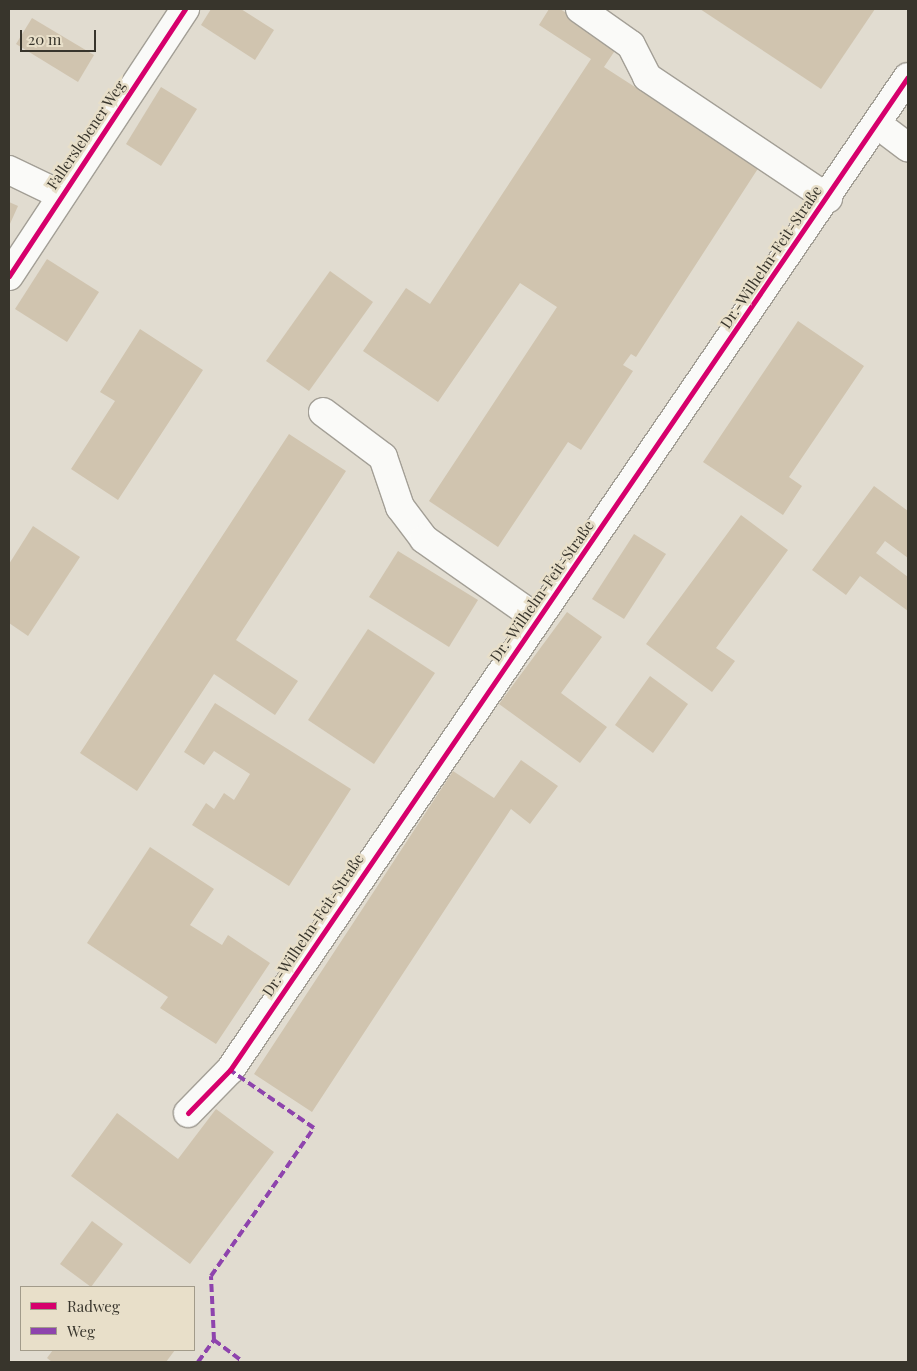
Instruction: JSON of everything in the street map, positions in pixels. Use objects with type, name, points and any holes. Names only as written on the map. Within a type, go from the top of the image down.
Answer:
[{"type":"street","name":"Fallerslebener Weg","points":[[9,276],[185,9]]},
{"type":"street","points":[[580,9],[632,45],[647,78],[828,198]]},
{"type":"street","name":"Dr.-Wilhelm-Feit-Straße","points":[[188,1113],[230,1070],[828,198],[908,77]]},
{"type":"street","points":[[877,124],[908,147]]},
{"type":"street","points":[[9,170],[61,196]]},
{"type":"street","points":[[323,412],[383,457],[400,507],[424,539],[538,619]]},
{"type":"building","points":[[211,9],[241,9],[274,30],[255,60],[201,25]]},
{"type":"building","points":[[549,9],[560,9],[618,46],[604,67],[759,167],[636,357],[631,354],[623,365],[633,371],[581,450],[568,442],[498,547],[429,501],[557,307],[520,283],[438,402],[363,351],[406,288],[430,304],[591,59],[539,25]]},
{"type":"building","points":[[700,9],[875,9],[821,89]]},
{"type":"building","points":[[32,18],[94,55],[78,82],[16,44]]},
{"type":"building","points":[[161,87],[197,109],[161,166],[126,144]]},
{"type":"building","points":[[9,202],[18,206],[9,226]]},
{"type":"building","points":[[47,259],[99,292],[67,342],[15,309]]},
{"type":"building","points":[[330,271],[373,302],[309,391],[266,361]]},
{"type":"building","points":[[798,321],[864,366],[789,477],[802,486],[783,515],[703,462]]},
{"type":"building","points":[[140,329],[203,370],[118,500],[71,469],[115,401],[100,392]]},
{"type":"building","points":[[289,434],[346,471],[236,640],[298,681],[275,715],[214,674],[137,791],[80,753]]},
{"type":"building","points":[[874,486],[908,511],[908,558],[885,541],[876,553],[908,577],[908,611],[860,576],[846,595],[812,570]]},
{"type":"building","points":[[741,515],[788,550],[716,648],[735,661],[712,692],[646,644]]},
{"type":"building","points":[[33,526],[80,557],[28,636],[9,623],[9,564]]},
{"type":"building","points":[[634,534],[666,554],[624,619],[592,599]]},
{"type":"building","points":[[398,551],[478,600],[449,647],[369,597]]},
{"type":"building","points":[[567,612],[602,637],[561,693],[607,727],[580,763],[499,704]]},
{"type":"building","points":[[368,629],[435,673],[374,764],[308,720]]},
{"type":"building","points":[[650,676],[688,704],[653,753],[615,725]]},
{"type":"building","points":[[215,703],[351,789],[289,886],[192,825],[206,803],[214,809],[224,793],[234,800],[250,774],[214,751],[204,765],[184,752]]},
{"type":"building","points":[[521,760],[558,786],[530,824],[511,809],[312,1112],[254,1074],[453,771],[494,798]]},
{"type":"building","points":[[150,847],[214,889],[190,925],[222,945],[228,935],[270,963],[216,1044],[160,1008],[168,997],[87,943]]},
{"type":"building","points":[[216,1109],[274,1152],[190,1264],[71,1176],[117,1113],[178,1159]]},
{"type":"building","points":[[92,1221],[123,1244],[92,1286],[60,1264]]},
{"type":"building","points":[[52,1351],[174,1351],[166,1362],[52,1362],[47,1358]]},
{"type":"marked path","points":[[198,1362],[214,1340],[211,1276],[314,1128],[230,1070]]},
{"type":"marked path","points":[[214,1340],[243,1362]]},
{"type":"cycle path","points":[[9,276],[185,9]]},
{"type":"cycle path","points":[[188,1113],[230,1070],[908,77]]}]
